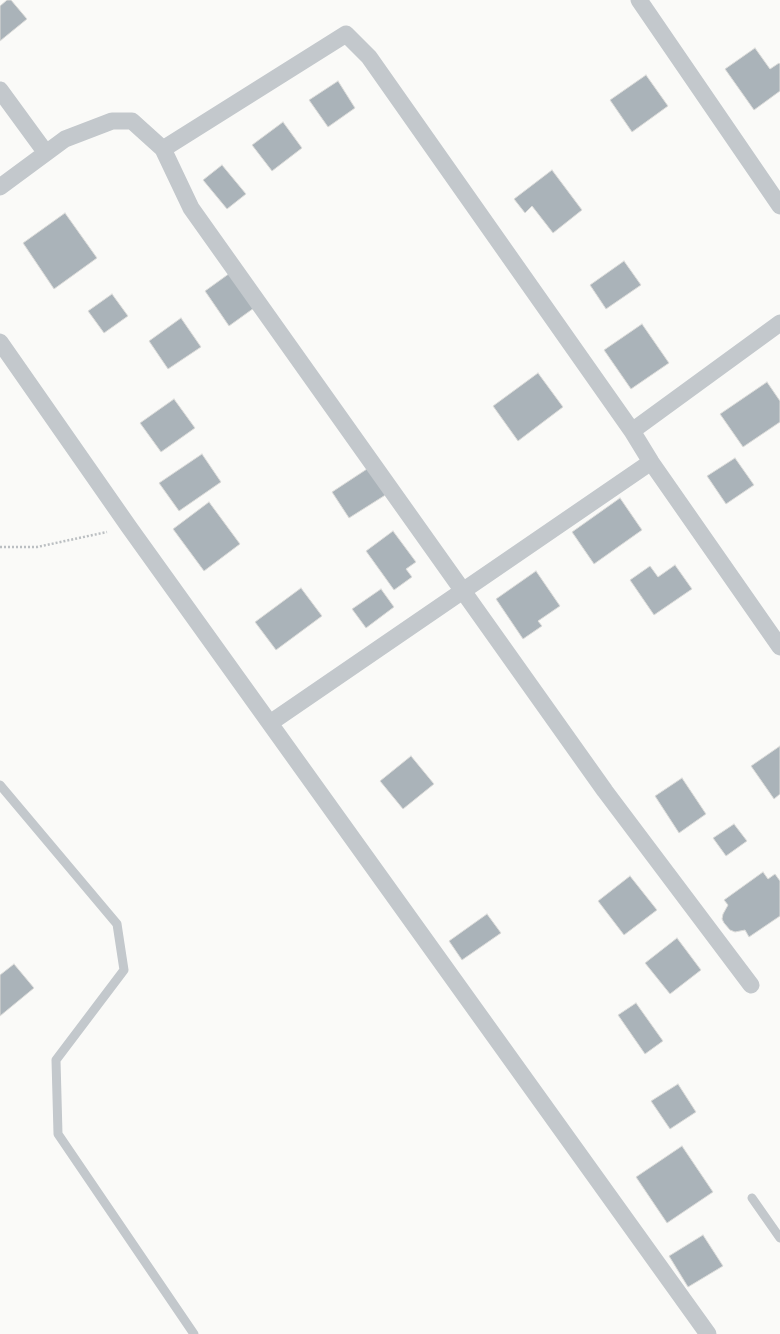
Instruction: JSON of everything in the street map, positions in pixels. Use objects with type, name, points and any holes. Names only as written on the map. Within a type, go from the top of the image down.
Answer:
[{"type":"street","points":[[639,0],[780,206]]},
{"type":"street","points":[[163,149],[346,34],[369,57],[632,431],[651,462],[780,647]]},
{"type":"street","points":[[0,90],[46,153]]},
{"type":"street","points":[[0,187],[65,139],[112,121],[132,122],[163,149],[191,208],[605,791],[751,985]]},
{"type":"street","points":[[632,431],[780,323]]},
{"type":"street","points":[[0,342],[270,724],[708,1334]]},
{"type":"street","points":[[270,724],[651,462]]},
{"type":"lane","points":[[0,785],[117,924],[124,970],[56,1060],[58,1134],[194,1334]]},
{"type":"lane","points":[[752,1198],[780,1238]]},
{"type":"path","points":[[0,547],[37,547],[129,526]]},
{"type":"building","points":[[7,0],[11,0],[27,19],[0,41],[0,6]]},
{"type":"building","points":[[755,48],[770,69],[779,63],[780,64],[780,91],[754,110],[725,69]]},
{"type":"building","points":[[646,75],[668,106],[632,132],[610,100]]},
{"type":"building","points":[[338,81],[355,108],[328,127],[309,100]]},
{"type":"building","points":[[283,122],[302,148],[272,171],[252,145]]},
{"type":"building","points":[[222,165],[246,194],[227,209],[203,180]]},
{"type":"building","points":[[552,170],[582,210],[553,233],[532,206],[525,213],[514,199]]},
{"type":"building","points":[[65,213],[97,258],[54,289],[23,243]]},
{"type":"building","points":[[624,261],[641,285],[606,309],[590,285]]},
{"type":"building","points":[[230,273],[254,308],[229,326],[205,291]]},
{"type":"building","points":[[112,294],[128,316],[104,333],[88,311]]},
{"type":"building","points":[[181,318],[201,347],[168,369],[149,341]]},
{"type":"building","points":[[642,324],[669,363],[631,389],[604,350]]},
{"type":"building","points":[[538,373],[563,407],[518,441],[493,406]]},
{"type":"building","points":[[767,382],[780,401],[780,422],[743,447],[720,414]]},
{"type":"building","points":[[174,399],[195,428],[161,452],[140,423]]},
{"type":"building","points":[[202,454],[221,482],[179,511],[159,483]]},
{"type":"building","points":[[735,458],[754,485],[726,504],[707,476]]},
{"type":"building","points":[[370,467],[387,494],[349,518],[332,492]]},
{"type":"building","points":[[620,498],[642,530],[594,564],[572,532]]},
{"type":"building","points":[[209,502],[240,544],[204,571],[173,529]]},
{"type":"building","points":[[393,531],[416,562],[406,569],[412,577],[394,590],[366,551]]},
{"type":"building","points":[[675,565],[692,589],[654,615],[630,580],[650,566],[658,577]]},
{"type":"building","points":[[536,571],[560,606],[538,621],[542,626],[523,639],[496,599]]},
{"type":"building","points":[[301,588],[322,616],[276,650],[255,622]]},
{"type":"building","points":[[381,589],[394,607],[366,628],[352,609]]},
{"type":"building","points":[[780,746],[780,794],[774,799],[751,766]]},
{"type":"building","points":[[411,756],[434,784],[403,809],[380,781]]},
{"type":"building","points":[[682,778],[706,814],[679,833],[655,796]]},
{"type":"building","points":[[734,824],[747,841],[726,856],[713,838]]},
{"type":"building","points":[[763,872],[768,879],[775,874],[780,881],[780,916],[749,937],[745,930],[735,932],[730,930],[722,919],[728,905],[724,900]]},
{"type":"building","points":[[630,876],[657,910],[624,935],[598,901]]},
{"type":"building","points":[[487,914],[501,933],[462,960],[449,941]]},
{"type":"building","points":[[677,938],[701,970],[670,994],[645,963]]},
{"type":"building","points":[[14,964],[34,988],[0,1016],[0,975]]},
{"type":"building","points":[[636,1003],[663,1041],[645,1054],[618,1015]]},
{"type":"building","points":[[678,1084],[696,1112],[670,1129],[651,1101]]},
{"type":"building","points":[[682,1146],[713,1192],[667,1223],[636,1177]]},
{"type":"building","points":[[703,1235],[723,1266],[688,1287],[669,1256]]}]
